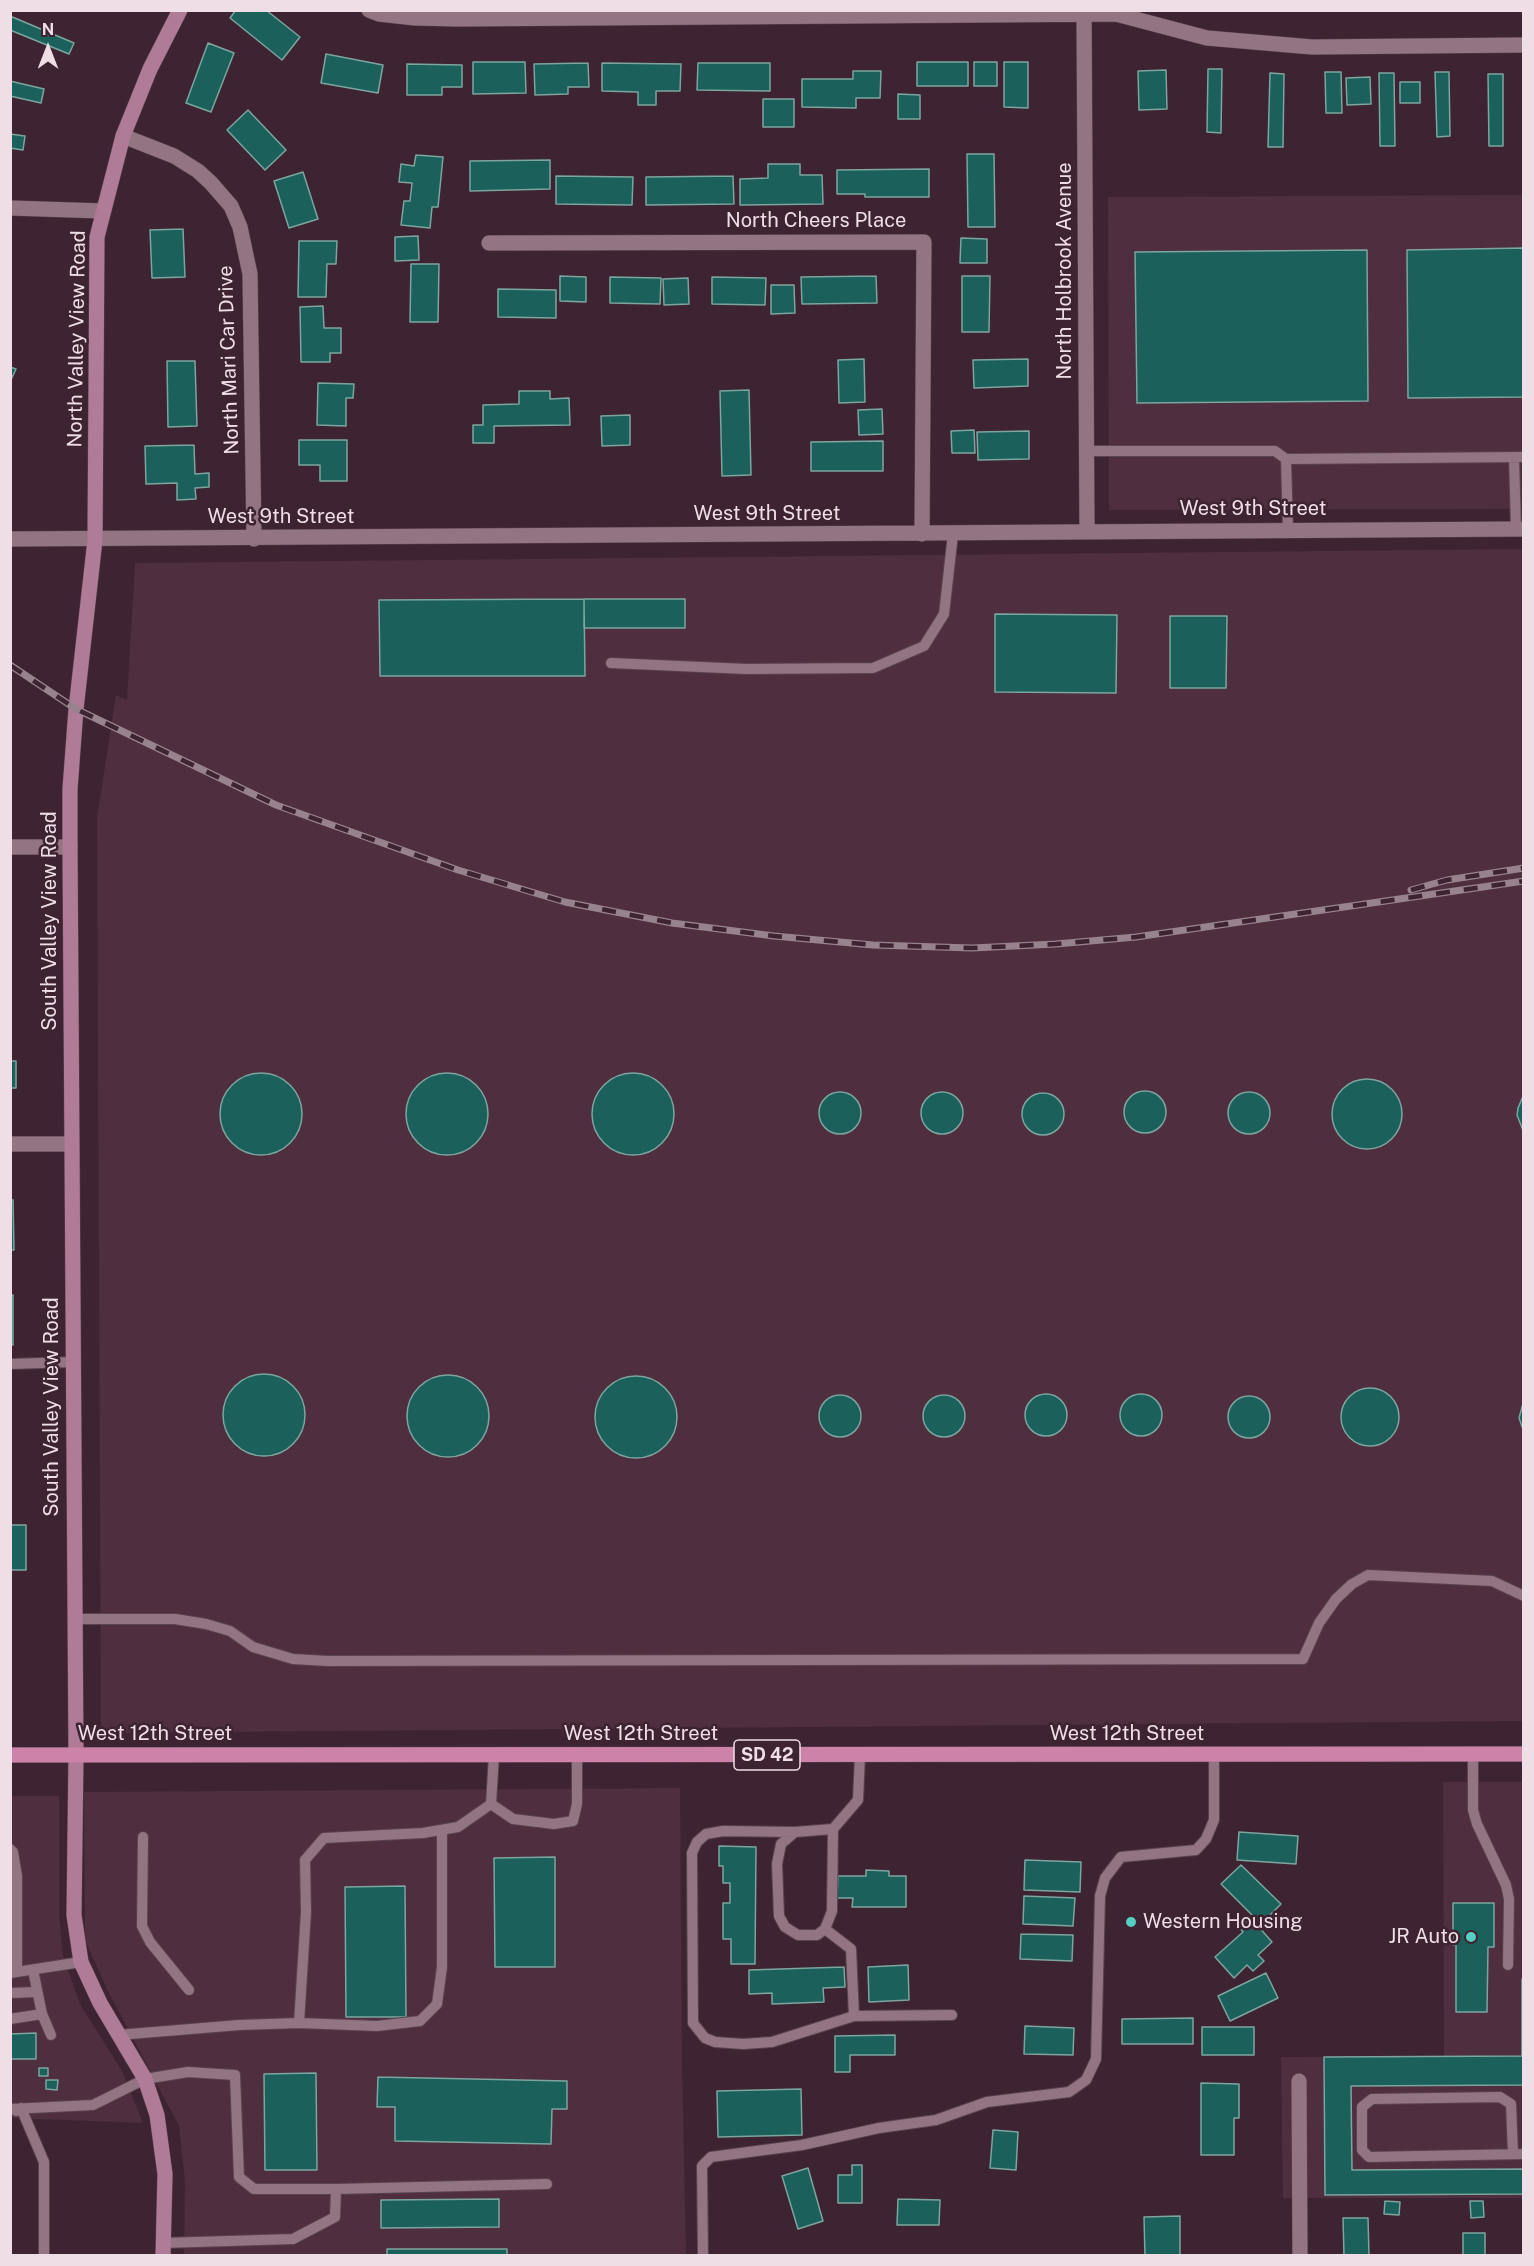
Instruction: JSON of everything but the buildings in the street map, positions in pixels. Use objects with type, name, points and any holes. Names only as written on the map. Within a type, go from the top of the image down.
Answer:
[{"type":"main road","name":"West 12th Street","points":[[10,1755],[1524,1755]]},
{"type":"street","name":"North Valley View Road","points":[[95,540],[97,237],[123,136],[150,69],[180,10]]},
{"type":"street","points":[[369,10],[379,14],[415,18],[1084,12],[1116,14],[1208,38],[1312,47],[1524,45]]},
{"type":"street","name":"North Holbrook Avenue","points":[[1084,12],[1088,531]]},
{"type":"street","name":"North Mari Car Drive","points":[[123,136],[174,156],[198,171],[212,183],[231,206],[240,227],[250,274],[254,538]]},
{"type":"street","points":[[10,208],[103,211]]},
{"type":"street","name":"North Cheers Place","points":[[489,243],[924,242],[922,534]]},
{"type":"street","name":"West 9th Street","points":[[10,539],[1520,529]]},
{"type":"street","name":"South Valley View Road","points":[[95,540],[76,709],[70,789],[69,847],[76,1755],[74,1915],[81,1962],[118,2035],[145,2079],[157,2115],[165,2174],[163,2250]]},
{"type":"street","points":[[10,847],[69,847]]},
{"type":"street","points":[[10,1144],[72,1144]]},
{"type":"street","points":[[1299,2081],[1300,2256]]},
{"type":"lane","points":[[1087,451],[1275,452],[1286,459],[1519,457],[1520,529]]},
{"type":"lane","points":[[1286,459],[1288,530]]},
{"type":"lane","points":[[611,663],[746,669],[873,668],[924,646],[944,614],[953,534]]},
{"type":"lane","points":[[10,1364],[73,1362]]},
{"type":"lane","points":[[75,1619],[186,1620],[230,1631],[253,1647],[293,1659],[328,1661],[1303,1659],[1318,1623],[1336,1599],[1352,1584],[1368,1575],[1492,1581],[1524,1596]]},
{"type":"lane","points":[[491,1804],[494,1755]]},
{"type":"lane","points":[[491,1804],[513,1819],[554,1824],[573,1821],[577,1804],[577,1755]]},
{"type":"lane","points":[[795,1832],[781,1844],[777,1864],[779,1916],[785,1927],[798,1935],[817,1935],[825,1929],[832,1911],[833,1829],[858,1800],[860,1755]]},
{"type":"lane","points":[[703,2256],[702,2166],[711,2157],[802,2145],[879,2128],[936,2120],[987,2102],[1070,2092],[1086,2080],[1096,2059],[1100,1896],[1105,1878],[1121,1857],[1196,1850],[1206,1839],[1214,1820],[1214,1755]]},
{"type":"lane","points":[[1473,1755],[1473,1810],[1476,1824],[1506,1885],[1509,1899],[1508,1965]]},
{"type":"lane","points":[[299,2023],[306,1912],[305,1860],[324,1838],[458,1827],[491,1804]]},
{"type":"lane","points":[[833,1829],[795,1832],[723,1831],[706,1834],[697,1842],[692,1852],[693,2023],[705,2038],[715,2042],[743,2044],[772,2042],[854,2016],[952,2015]]},
{"type":"lane","points":[[118,2035],[239,2025],[299,2023],[377,2026],[420,2021],[437,2004],[442,1967],[442,1830]]},
{"type":"lane","points":[[143,1837],[142,1926],[150,1942],[189,1990]]},
{"type":"lane","points":[[10,1849],[13,1852],[17,1876],[14,1973],[81,1962]]},
{"type":"lane","points":[[825,1929],[851,1949],[854,2016]]},
{"type":"lane","points":[[33,1970],[42,2014],[51,2035]]},
{"type":"lane","points":[[10,1993],[37,1992]]},
{"type":"lane","points":[[10,2019],[42,2014]]},
{"type":"lane","points":[[10,2114],[16,2108],[93,2105],[145,2079],[188,2072],[235,2075],[239,2177],[254,2189],[547,2184]]},
{"type":"lane","points":[[1500,2097],[1511,2104],[1518,2154],[1369,2157],[1362,2150],[1362,2107],[1372,2099],[1500,2097]]},
{"type":"lane","points":[[16,2108],[44,2162],[44,2256]]},
{"type":"lane","points":[[163,2250],[293,2239],[335,2217],[336,2189]]},
{"type":"shaded area","points":[[1523,195],[1523,509],[1109,510],[1108,197]]},
{"type":"shaded area","points":[[1523,549],[1523,1721],[101,1733],[97,818],[116,695],[127,700],[135,563]]},
{"type":"shaded area","points":[[1443,1782],[1523,1782],[1523,2198],[1283,2198],[1281,2057],[1444,2056]]},
{"type":"shaded area","points":[[680,1788],[686,2255],[184,2255],[185,2181],[179,2126],[107,1989],[85,1940],[84,1792]]},
{"type":"shaded area","points":[[11,1796],[59,1796],[59,1914],[63,1956],[80,2004],[122,2071],[143,2123],[11,2118]]},
{"type":"railway","points":[[10,665],[76,709],[276,805],[458,870],[565,902],[672,923],[774,936],[873,945],[972,948],[1056,944],[1136,937],[1524,881]]},
{"type":"railway","points":[[1411,890],[1447,880],[1524,868]]},
{"type":"place","name":"Western Housing","points":[[1131,1922]]},
{"type":"place","name":"JR Auto","points":[[1471,1937]]}]
